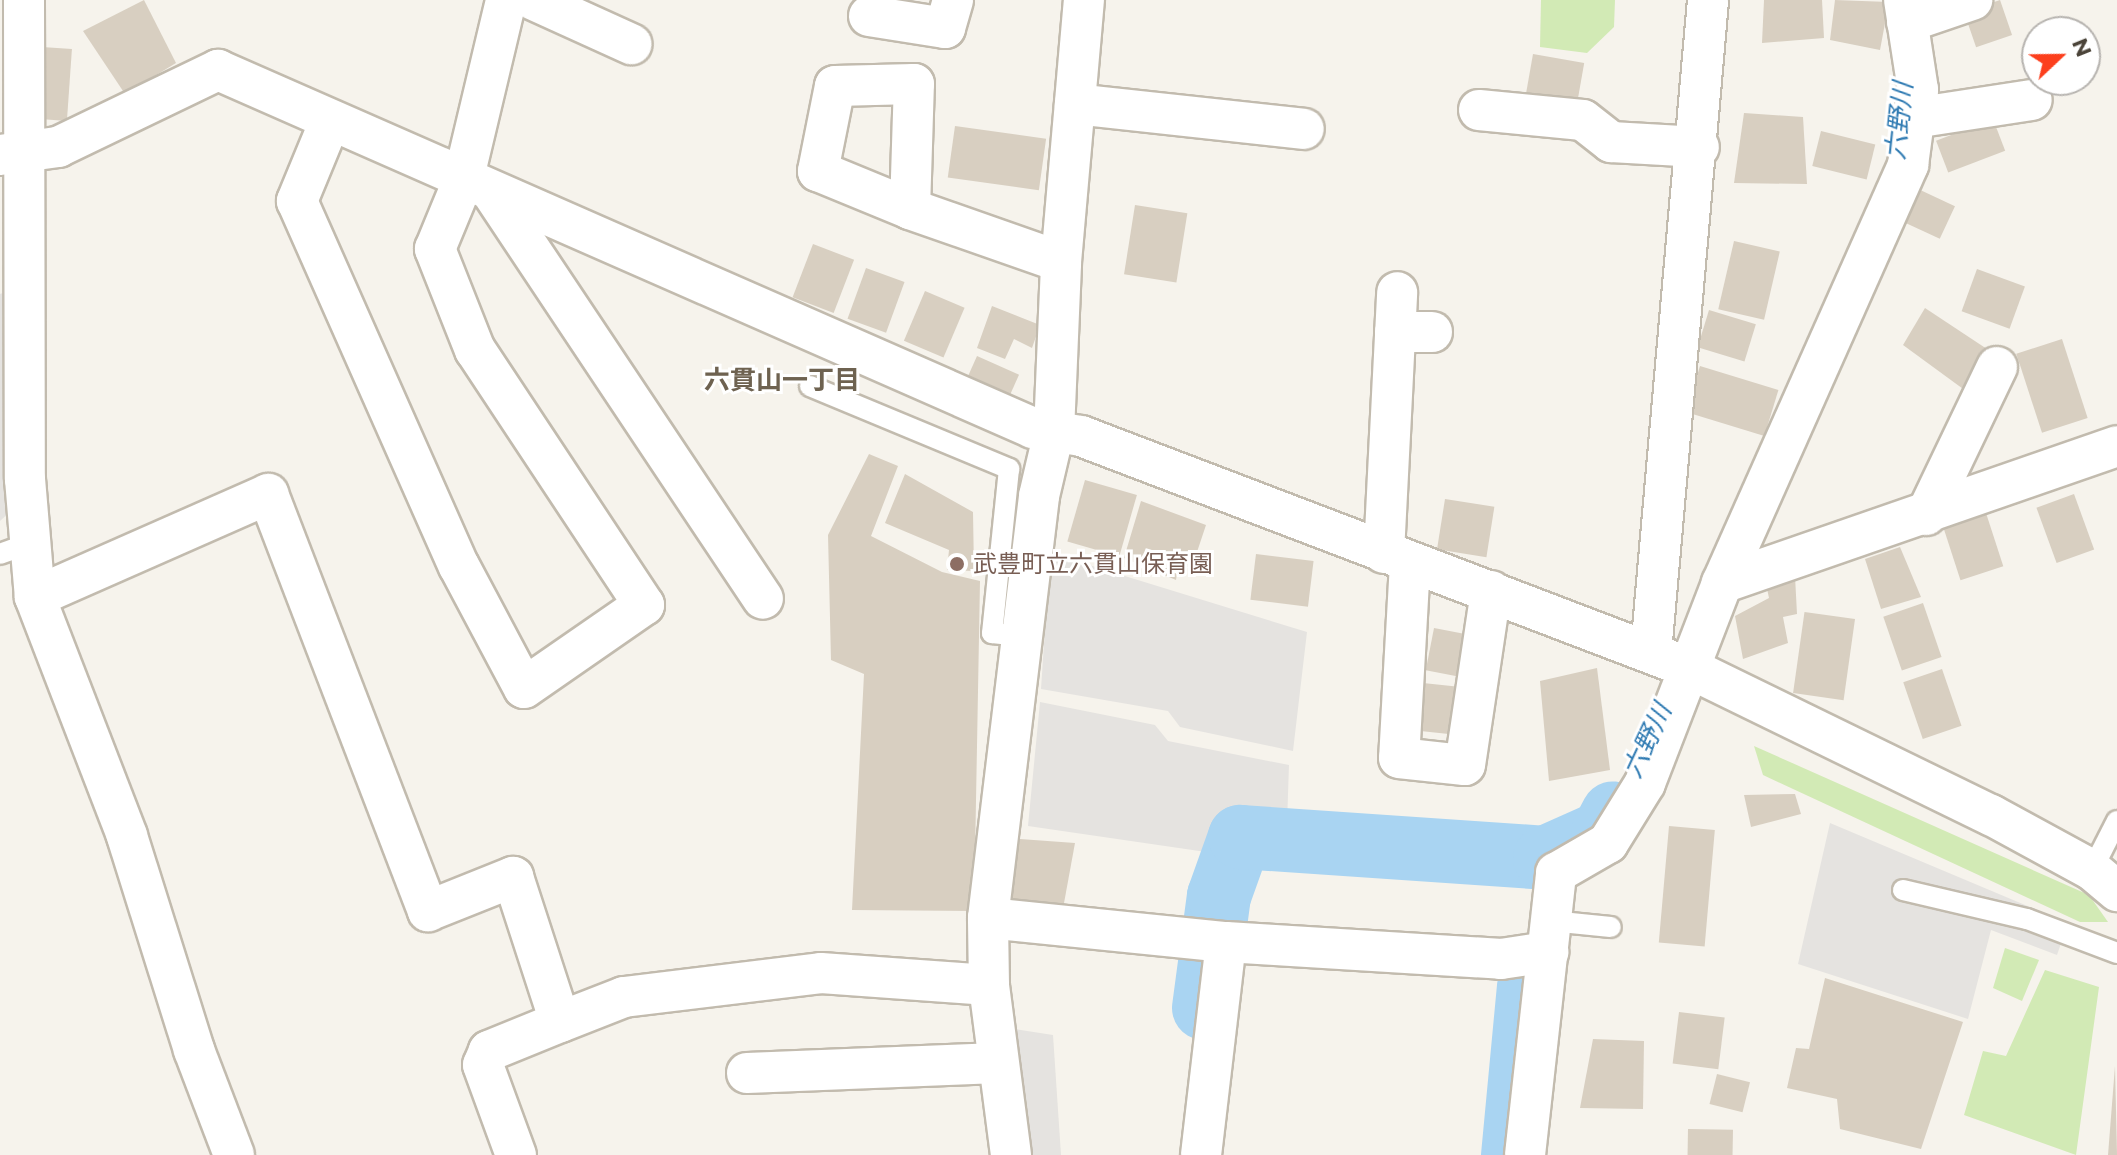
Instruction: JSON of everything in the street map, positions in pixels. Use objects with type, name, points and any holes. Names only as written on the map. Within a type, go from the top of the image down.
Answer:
[{"type":"street","points":[[11,153],[24,0]]},
{"type":"street","points":[[330,121],[297,201],[459,566],[524,688],[644,605],[475,350],[435,249],[477,186],[506,0]]},
{"type":"street","points":[[534,0],[631,44]]},
{"type":"street","points":[[869,16],[945,28],[953,0]]},
{"type":"street","points":[[1011,1155],[989,985],[988,918],[1039,496],[1054,432],[1061,262],[1084,0]]},
{"type":"street","points":[[1525,1155],[1556,873],[1608,843],[1645,783],[1674,662],[1708,0]]},
{"type":"street","points":[[1674,662],[1722,583],[1908,165],[1918,90],[1905,11],[1972,0]]},
{"type":"street","points":[[11,153],[58,147],[218,70],[1033,428],[1081,436],[1674,662],[1991,815],[2105,881]]},
{"type":"street","points":[[1914,118],[2032,100]]},
{"type":"street","points":[[1075,104],[1304,129]]},
{"type":"street","points":[[1479,110],[1583,120],[1611,142],[1699,147]]},
{"type":"street","points":[[11,153],[27,166],[25,479],[15,548],[127,836],[194,1050],[234,1155]]},
{"type":"street","points":[[477,186],[763,599]]},
{"type":"street","points":[[910,209],[1061,262]]},
{"type":"street","points":[[1397,292],[1413,332],[1397,558],[1399,758],[1465,765],[1491,591]]},
{"type":"street","points":[[1926,515],[1997,367]]},
{"type":"street","points":[[1722,583],[1926,515],[2117,446]]},
{"type":"street","points":[[35,597],[268,494],[428,911],[513,877],[560,1022]]},
{"type":"street","points":[[988,918],[1215,940],[1501,959],[1550,936]]},
{"type":"street","points":[[1201,1155],[1215,940]]},
{"type":"street","points":[[516,1155],[483,1065],[489,1051],[624,997],[821,973],[989,985]]},
{"type":"street","points":[[747,1073],[998,1063]]},
{"type":"lane","points":[[810,386],[1009,469],[992,633],[1021,636]]},
{"type":"lane","points":[[2105,881],[2117,821]]},
{"type":"lane","points":[[1903,890],[2027,919],[2117,953]]},
{"type":"lane","points":[[1550,936],[1611,927]]},
{"type":"green space","points":[[1541,0],[1615,0],[1614,27],[1587,53],[1540,47]]},
{"type":"green space","points":[[1754,746],[2089,895],[2108,922],[2080,922],[1763,775]]},
{"type":"green space","points":[[2005,948],[2039,960],[2022,1001],[1993,988]]},
{"type":"green space","points":[[2045,970],[2099,987],[2076,1155],[1964,1115],[1983,1051],[2006,1056]]},
{"type":"shaded area","points":[[8,291],[11,511],[0,521],[0,294]]},
{"type":"shaded area","points":[[1050,553],[1307,632],[1293,751],[1180,727],[1168,711],[1041,689]]},
{"type":"shaded area","points":[[1040,702],[1155,725],[1168,741],[1289,765],[1287,824],[1219,819],[1213,853],[1028,826]]},
{"type":"shaded area","points":[[1830,823],[2068,923],[2057,955],[1991,930],[1968,1019],[1798,964]]},
{"type":"shaded area","points":[[1015,1029],[1053,1035],[1061,1155],[1031,1155]]},
{"type":"building","points":[[144,0],[176,63],[125,94],[83,31]]},
{"type":"building","points":[[1764,0],[1822,0],[1824,38],[1762,43]]},
{"type":"building","points":[[1835,0],[1889,2],[1880,50],[1830,40]]},
{"type":"building","points":[[2000,0],[2012,35],[1976,47],[1964,12]]},
{"type":"building","points":[[42,47],[72,49],[67,121],[37,119]]},
{"type":"building","points":[[1533,54],[1584,63],[1577,106],[1525,97]]},
{"type":"building","points":[[1744,113],[1803,117],[1807,184],[1734,183]]},
{"type":"building","points":[[1993,119],[2005,151],[1948,173],[1936,141]]},
{"type":"building","points":[[955,126],[1046,139],[1039,190],[948,177]]},
{"type":"building","points":[[1821,131],[1875,145],[1867,179],[1812,166]]},
{"type":"building","points":[[1916,188],[1955,206],[1940,239],[1901,221]]},
{"type":"building","points":[[1135,205],[1187,213],[1176,282],[1124,274]]},
{"type":"building","points":[[1734,241],[1780,252],[1764,320],[1718,309]]},
{"type":"building","points":[[813,244],[854,260],[834,313],[793,297]]},
{"type":"building","points":[[866,268],[905,282],[886,333],[848,319]]},
{"type":"building","points":[[1977,269],[2025,286],[2010,329],[1962,311]]},
{"type":"building","points":[[925,291],[965,308],[943,358],[904,341]]},
{"type":"building","points":[[992,306],[1040,325],[1032,348],[1014,339],[1005,359],[977,348]]},
{"type":"building","points":[[1925,308],[1993,353],[1970,394],[1903,345]]},
{"type":"building","points":[[1709,310],[1756,324],[1744,362],[1698,347]]},
{"type":"building","points":[[2062,339],[2088,418],[2042,433],[2016,354]]},
{"type":"building","points":[[977,356],[1019,375],[1006,403],[964,384]]},
{"type":"building","points":[[1700,366],[1778,390],[1764,436],[1686,412]]},
{"type":"building","points":[[869,454],[898,466],[871,536],[942,572],[980,581],[974,911],[852,910],[864,674],[831,660],[828,535]]},
{"type":"building","points":[[905,474],[973,512],[974,571],[947,570],[949,550],[885,523]]},
{"type":"building","points":[[1085,480],[1137,495],[1119,556],[1067,542]]},
{"type":"building","points":[[2074,494],[2094,549],[2057,563],[2036,508]]},
{"type":"building","points":[[1445,499],[1494,507],[1486,557],[1437,549]]},
{"type":"building","points":[[1141,501],[1206,525],[1195,558],[1180,556],[1176,580],[1124,558]]},
{"type":"building","points":[[1986,513],[2003,566],[1961,580],[1943,527]]},
{"type":"building","points":[[1900,547],[1921,597],[1881,609],[1865,559]]},
{"type":"building","points":[[1256,554],[1314,561],[1308,607],[1250,600]]},
{"type":"building","points":[[1795,576],[1797,614],[1783,617],[1788,643],[1743,659],[1735,616],[1769,598],[1766,584]]},
{"type":"building","points":[[1923,603],[1942,657],[1902,671],[1883,617]]},
{"type":"building","points":[[1804,612],[1855,619],[1844,700],[1793,693]]},
{"type":"building","points":[[1434,628],[1470,635],[1462,677],[1426,670]]},
{"type":"building","points":[[1597,668],[1610,770],[1549,781],[1540,681]]},
{"type":"building","points":[[1942,669],[1962,726],[1923,739],[1903,682]]},
{"type":"building","points":[[1423,683],[1461,687],[1456,735],[1418,731]]},
{"type":"building","points":[[1795,794],[1801,814],[1751,827],[1744,795]]},
{"type":"building","points":[[1669,826],[1715,830],[1705,947],[1659,943]]},
{"type":"building","points":[[1020,839],[1075,843],[1062,914],[1006,908]]},
{"type":"building","points":[[1825,978],[1963,1022],[1921,1149],[1840,1129],[1837,1099],[1787,1088],[1796,1048],[1809,1049]]},
{"type":"building","points":[[1679,1012],[1725,1018],[1718,1069],[1673,1064]]},
{"type":"building","points":[[1593,1039],[1644,1041],[1643,1109],[1580,1108]]},
{"type":"building","points":[[2115,1066],[2117,1155],[2108,1155]]},
{"type":"building","points":[[1717,1074],[1750,1082],[1742,1112],[1710,1104]]},
{"type":"building","points":[[1688,1129],[1733,1130],[1733,1155],[1688,1155]]},
{"type":"waterway","name":"六野川","points":[[1204,1008],[1219,896],[1240,837],[1545,858],[1603,832],[1613,813]]},
{"type":"waterway","points":[[1500,1155],[1516,985]]},
{"type":"place","name":"武豊町立六貫山保育園","points":[[957,564]]},
{"type":"district","name":"六貫山一丁目","points":[[782,381]]}]
